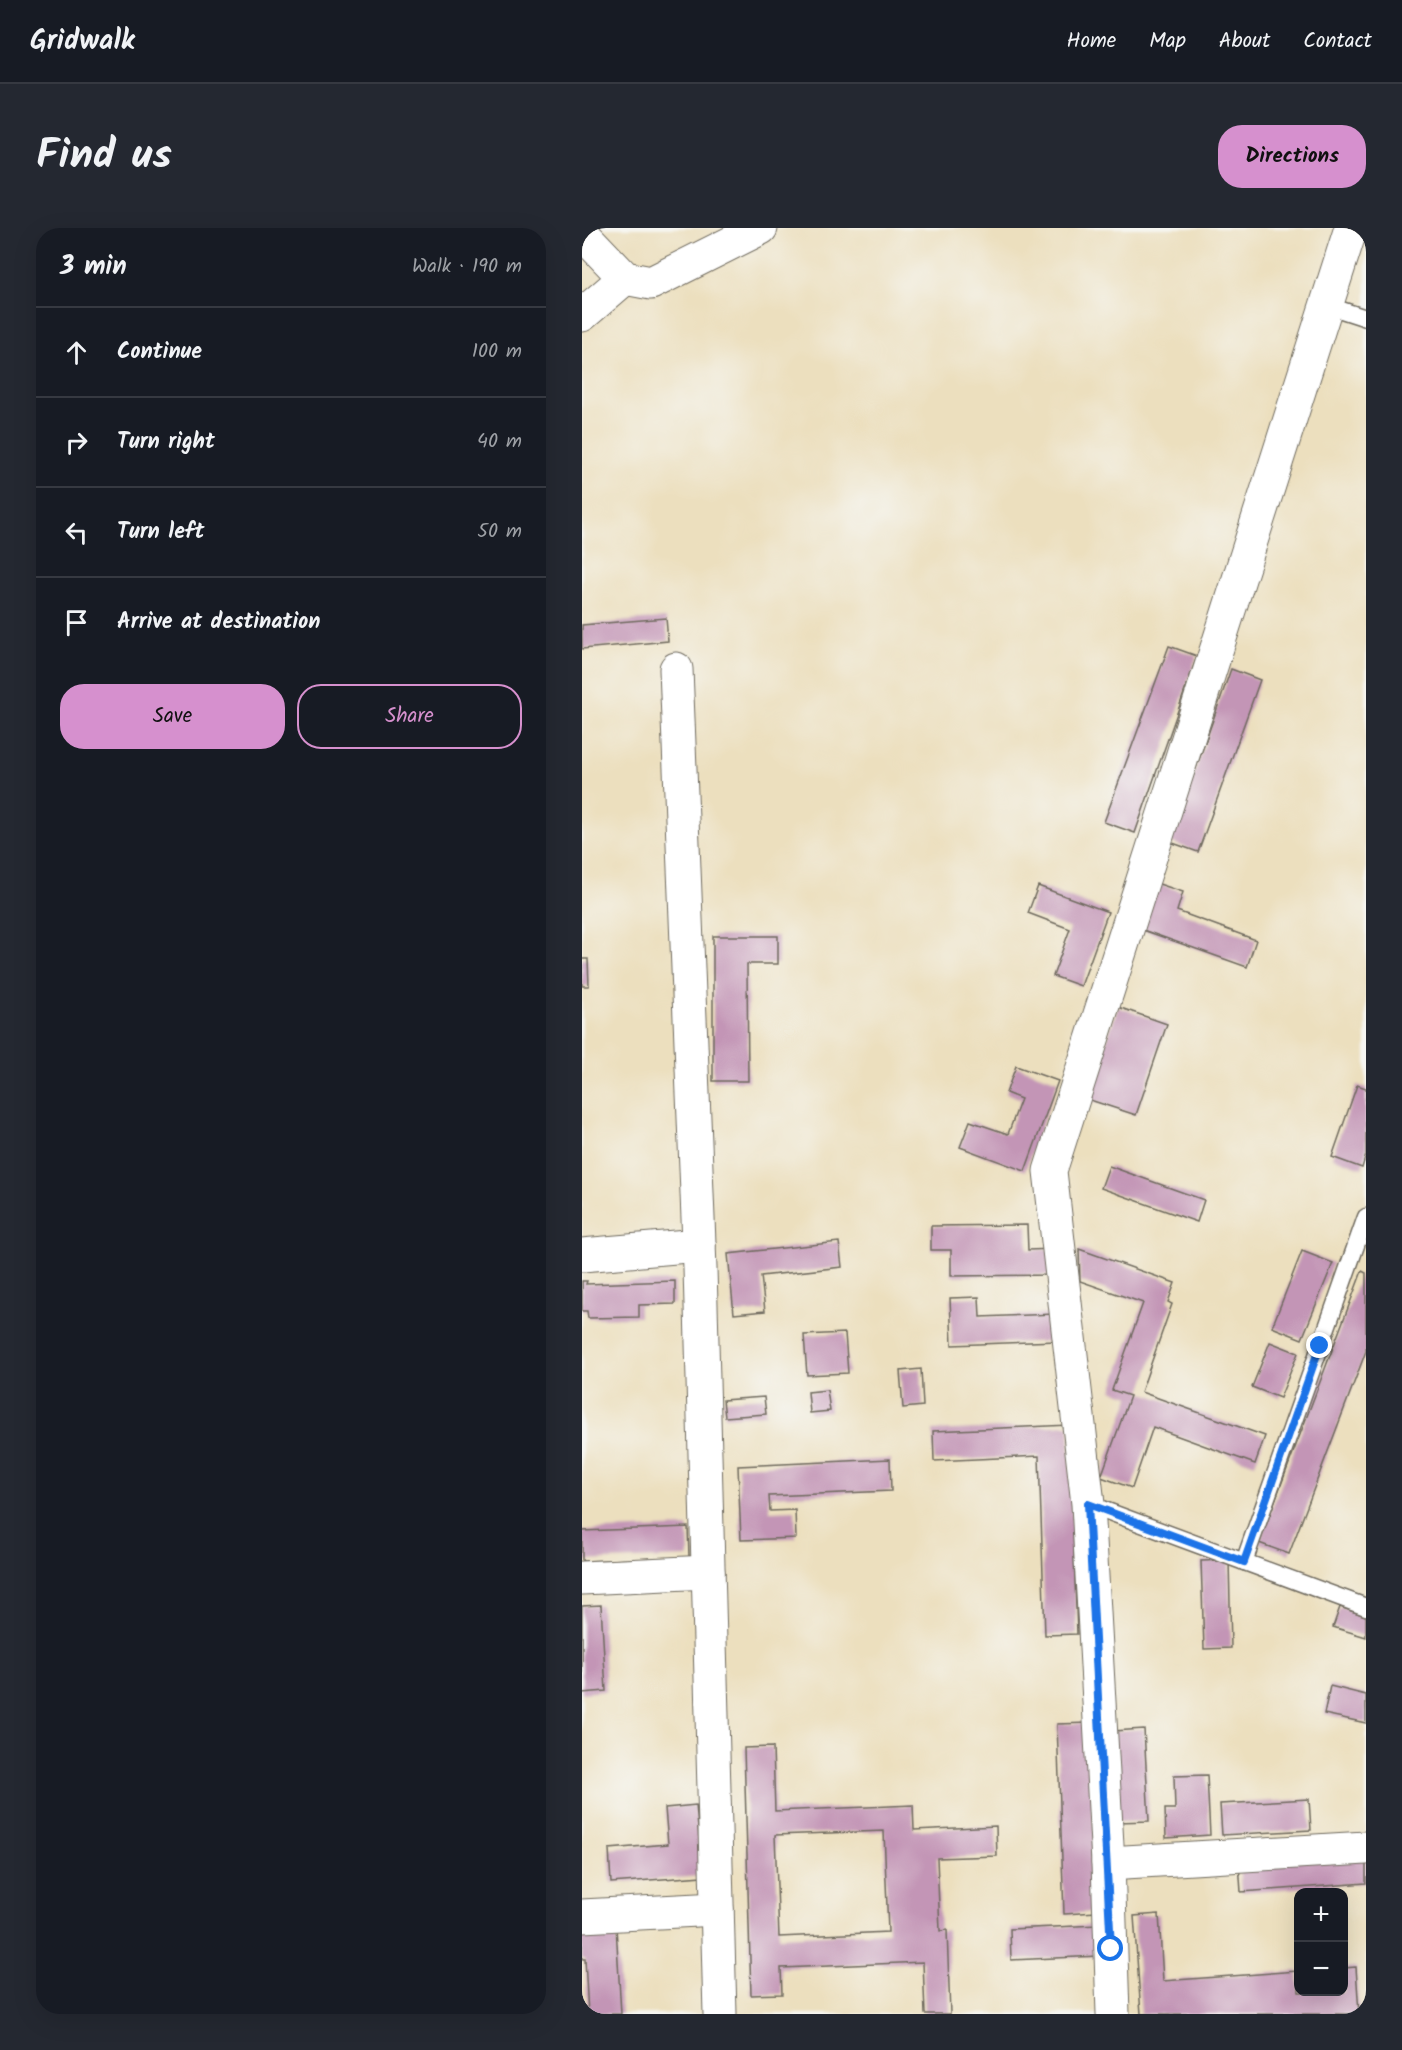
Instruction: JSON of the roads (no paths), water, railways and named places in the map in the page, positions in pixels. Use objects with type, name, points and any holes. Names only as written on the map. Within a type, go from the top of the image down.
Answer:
[{"type":"street","points":[[582,233],[625,278],[651,283],[761,228]]},
{"type":"street","points":[[1113,2014],[1108,1863],[1088,1504],[1050,1171],[1351,228]]},
{"type":"street","points":[[582,315],[625,278]]},
{"type":"street","points":[[676,669],[699,1245],[720,2014]]},
{"type":"street","points":[[582,1255],[699,1245]]},
{"type":"street","points":[[582,1578],[708,1572]]},
{"type":"street","points":[[1108,1863],[1366,1848]]},
{"type":"street","points":[[582,1916],[717,1908]]},
{"type":"lane","points":[[1326,305],[1366,318]]},
{"type":"lane","points":[[1244,1562],[1366,1217]]},
{"type":"lane","points":[[1088,1504],[1366,1607]]}]
